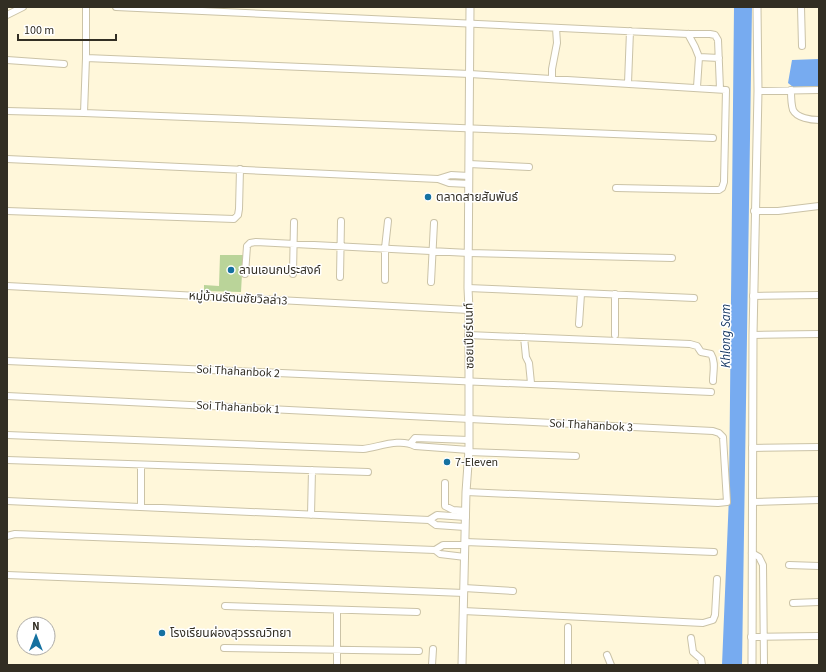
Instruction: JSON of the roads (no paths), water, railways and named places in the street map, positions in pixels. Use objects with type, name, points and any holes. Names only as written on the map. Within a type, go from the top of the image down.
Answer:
[{"type":"street","points":[[7,15],[23,7]]},
{"type":"street","points":[[84,113],[86,7]]},
{"type":"street","points":[[116,7],[710,34],[715,35],[718,40],[720,89]]},
{"type":"street","name":"ซอยเปียร์นนท์","points":[[462,665],[470,382],[468,335],[468,214],[470,7]]},
{"type":"street","points":[[752,665],[752,335],[758,91],[757,7]]},
{"type":"street","points":[[801,7],[802,46]]},
{"type":"street","points":[[552,79],[552,69],[557,43],[556,28]]},
{"type":"street","points":[[628,83],[630,31]]},
{"type":"street","points":[[688,34],[699,58],[697,87]]},
{"type":"street","points":[[86,58],[470,74],[726,90],[724,182],[722,188],[719,190],[616,188]]},
{"type":"street","points":[[699,58],[719,58]]},
{"type":"street","points":[[7,60],[64,64]]},
{"type":"street","points":[[791,90],[793,110],[803,118],[819,120]]},
{"type":"street","points":[[758,91],[819,90]]},
{"type":"street","points":[[7,111],[713,138]]},
{"type":"street","points":[[7,159],[438,179],[449,183],[469,184]]},
{"type":"street","points":[[469,164],[529,166]]},
{"type":"street","points":[[7,211],[234,219],[238,215],[239,209],[240,169]]},
{"type":"street","points":[[438,179],[451,175],[469,176]]},
{"type":"street","points":[[754,210],[778,211],[819,206]]},
{"type":"street","points":[[340,277],[342,246],[341,221]]},
{"type":"street","points":[[385,280],[385,248],[388,221]]},
{"type":"street","points":[[293,274],[294,222]]},
{"type":"street","points":[[431,282],[434,223]]},
{"type":"street","points":[[245,274],[246,249],[250,243],[256,242],[469,253],[672,258]]},
{"type":"street","name":"หมู่บ้านรัตนชัยวิลล่า3","points":[[7,286],[469,310]]},
{"type":"street","points":[[468,288],[694,298]]},
{"type":"street","points":[[579,324],[581,294]]},
{"type":"street","points":[[615,294],[615,335]]},
{"type":"street","points":[[753,296],[819,295]]},
{"type":"street","points":[[752,335],[819,334]]},
{"type":"street","points":[[468,335],[690,344],[697,346],[701,352],[711,354],[713,357],[713,381]]},
{"type":"street","points":[[524,338],[531,383]]},
{"type":"street","name":"Soi Thahanbok 2","points":[[7,362],[470,382],[531,383],[711,392]]},
{"type":"street","name":"Soi Thahanbok 1","points":[[7,396],[469,418]]},
{"type":"street","name":"Soi Thahanbok 3","points":[[466,492],[718,503],[728,502],[723,437],[719,433],[713,431],[469,418]]},
{"type":"street","points":[[7,435],[363,449],[396,443],[469,451],[576,456]]},
{"type":"street","points":[[410,444],[415,438],[469,440]]},
{"type":"street","points":[[752,448],[819,447]]},
{"type":"street","points":[[7,460],[368,472]]},
{"type":"street","points":[[141,465],[141,507]]},
{"type":"street","points":[[311,514],[312,470]]},
{"type":"street","points":[[445,483],[445,506],[452,510],[466,514]]},
{"type":"street","points":[[752,502],[819,500]]},
{"type":"street","points":[[7,501],[429,520],[436,525],[465,527]]},
{"type":"street","points":[[429,520],[437,515],[466,514]]},
{"type":"street","points":[[7,536],[15,534],[436,550],[443,545],[465,544],[714,552]]},
{"type":"street","points":[[436,550],[440,554],[465,557]]},
{"type":"street","points":[[752,553],[759,557],[764,565],[764,665]]},
{"type":"street","points":[[789,566],[819,566]]},
{"type":"street","points":[[7,575],[513,591]]},
{"type":"street","points":[[463,611],[702,623],[713,620],[715,615],[717,579]]},
{"type":"street","points":[[792,603],[819,602]]},
{"type":"street","points":[[226,606],[417,612]]},
{"type":"street","points":[[337,610],[337,665]]},
{"type":"street","points":[[568,627],[568,665]]},
{"type":"street","points":[[751,637],[819,636]]},
{"type":"street","points":[[691,638],[693,652],[701,659],[702,665]]},
{"type":"street","points":[[224,648],[338,649],[419,652]]},
{"type":"street","points":[[432,665],[433,649]]},
{"type":"street","points":[[608,655],[611,665]]},
{"type":"water","points":[[734,7],[752,7],[742,665],[722,665],[729,496]]},
{"type":"water","points":[[819,59],[819,86],[793,87],[788,83],[792,60]]},
{"type":"place","name":"ตลาดสายสัมพันธ์","points":[[428,197]]},
{"type":"place","name":"ลานเอนกประสงค์","points":[[231,270]]},
{"type":"place","name":"7-Eleven","points":[[447,462]]},
{"type":"place","name":"โรงเรียนผ่องสุวรรณวิทยา","points":[[162,633]]},
{"type":"water label","name":"Khlong Sam","points":[[725,336]]}]
